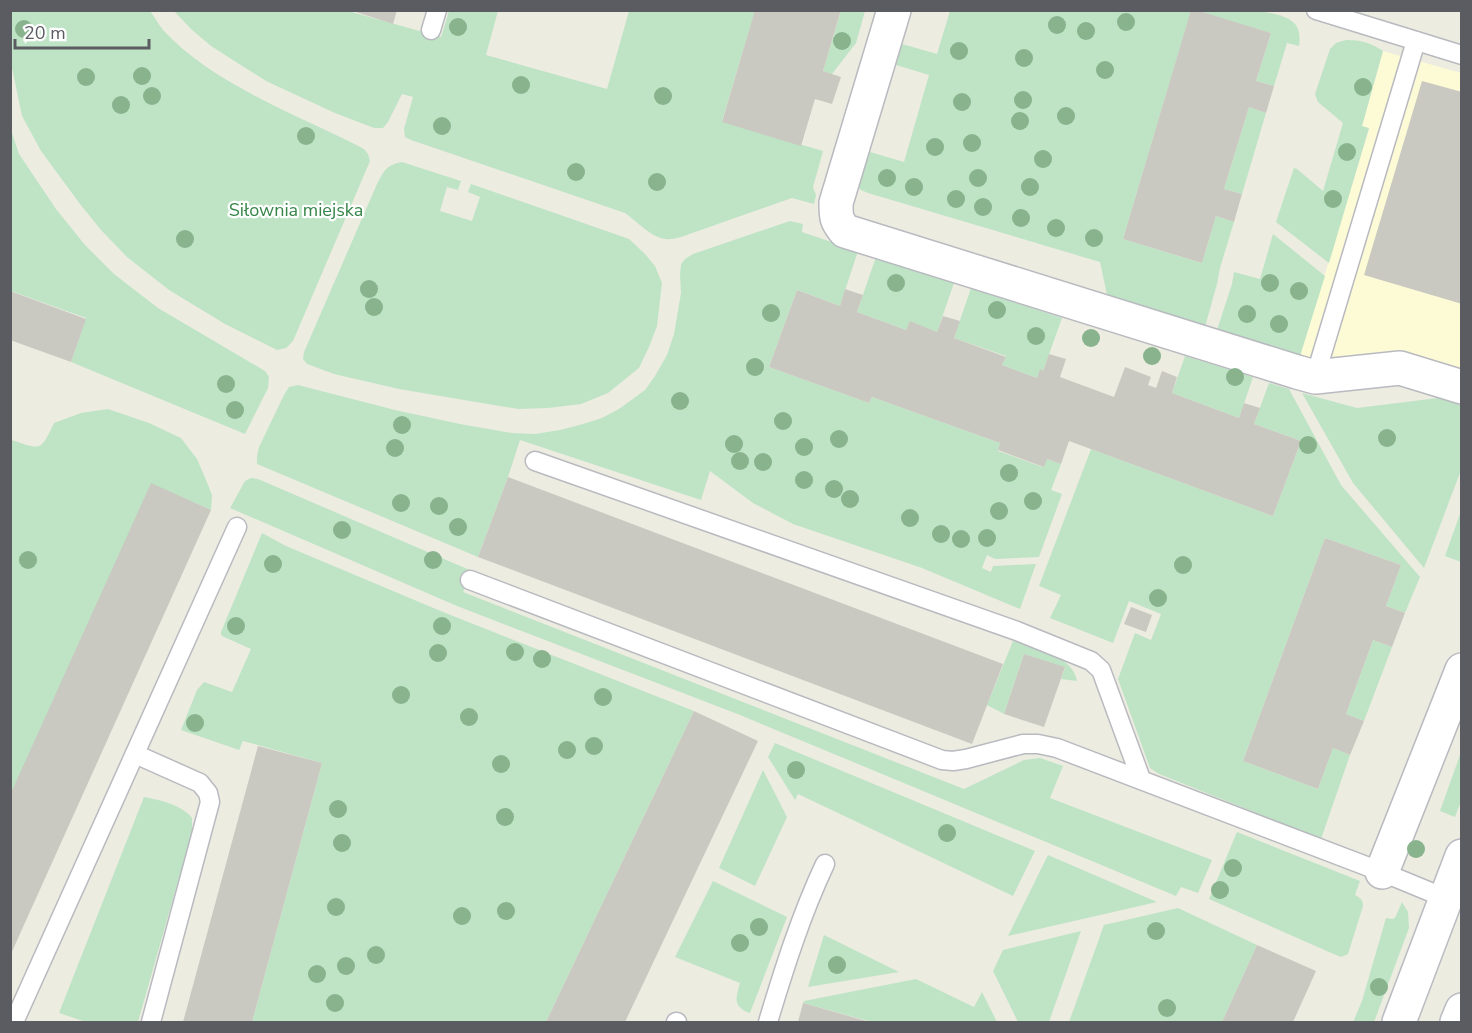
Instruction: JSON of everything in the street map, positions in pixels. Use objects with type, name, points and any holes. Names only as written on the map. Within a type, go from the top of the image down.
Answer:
[{"type":"street","points":[[894,10],[836,203],[838,222],[845,231],[1315,377],[1400,368],[1461,387]]},
{"type":"street","points":[[1382,872],[1461,670]]},
{"type":"street","points":[[1399,1023],[1461,856]]},
{"type":"street","points":[[1457,1023],[1461,1010]]},
{"type":"lane","points":[[431,30],[436,10]]},
{"type":"lane","points":[[1316,10],[1461,55]]},
{"type":"lane","points":[[1315,377],[1416,41]]},
{"type":"lane","points":[[535,461],[1017,631],[1091,661],[1101,670],[1141,779]]},
{"type":"lane","points":[[14,1023],[237,526]]},
{"type":"lane","points":[[470,580],[942,760],[966,759],[1023,744],[1057,748],[1445,898]]},
{"type":"lane","points":[[135,754],[200,783],[208,793],[210,802],[151,1023]]},
{"type":"lane","points":[[768,1023],[802,917],[825,864]]},
{"type":"shaded area","points":[[1383,51],[1461,73],[1461,405],[1300,356],[1369,129],[1362,126]]},
{"type":"green space","points":[[1233,10],[1276,14],[1295,24],[1298,29],[1299,46],[1287,43],[1274,86],[1256,81],[1271,33],[1196,11]]},
{"type":"green space","name":"Siłownia miejska","points":[[10,11],[150,11],[163,30],[207,67],[258,97],[364,149],[370,161],[293,341],[286,348],[277,350],[225,324],[169,290],[127,257],[101,230],[41,151],[22,116],[11,63]]},
{"type":"green space","points":[[174,11],[348,11],[441,37],[449,11],[498,11],[486,55],[607,89],[629,11],[755,11],[722,121],[823,151],[813,187],[816,195],[814,204],[792,198],[681,237],[661,238],[625,213],[405,137],[404,129],[413,97],[402,94],[388,122],[383,128],[374,128],[335,113],[266,81],[211,46]]},
{"type":"green space","points":[[841,11],[865,11],[856,43],[832,74],[823,71]]},
{"type":"green space","points":[[950,11],[1191,11],[1123,239],[1202,263],[1216,216],[1234,222],[1205,327],[1107,295],[1100,262],[868,193],[858,187],[864,157],[870,152],[904,162],[929,75],[896,65],[892,59],[897,47],[902,44],[937,54]]},
{"type":"green space","points":[[1346,40],[1366,42],[1383,51],[1362,126],[1369,128],[1329,263],[1276,222],[1294,168],[1323,191],[1343,123],[1318,102],[1315,94],[1330,49],[1336,43]]},
{"type":"green space","points":[[1249,107],[1266,113],[1242,194],[1224,189]]},
{"type":"green space","points":[[11,130],[19,154],[56,209],[85,245],[114,274],[158,308],[265,371],[269,377],[268,388],[245,434],[71,362],[86,318],[11,291]]},
{"type":"green space","points":[[402,162],[461,181],[458,190],[447,187],[440,211],[472,221],[480,197],[468,192],[471,184],[629,239],[655,266],[662,283],[657,326],[639,368],[608,393],[581,404],[518,409],[399,389],[334,374],[307,364],[303,359],[304,352],[377,184],[386,169]]},
{"type":"green space","points":[[790,221],[803,224],[802,232],[858,251],[840,306],[797,290],[769,367],[869,403],[872,397],[1000,443],[998,451],[1043,467],[1047,459],[1061,464],[1051,490],[1062,494],[1039,557],[995,559],[987,555],[982,568],[991,572],[993,566],[1036,564],[1020,609],[922,568],[793,524],[753,503],[710,471],[701,500],[520,440],[478,557],[257,464],[259,447],[284,395],[289,387],[298,385],[395,410],[512,433],[535,434],[560,430],[602,418],[645,390],[667,355],[674,334],[681,293],[681,264],[685,259],[693,254]]},
{"type":"green space","points":[[1273,234],[1325,276],[1300,356],[1217,330],[1234,272],[1260,279]]},
{"type":"green space","points":[[876,257],[954,283],[937,332],[910,322],[906,330],[857,312]]},
{"type":"green space","points":[[971,288],[1062,318],[1043,371],[1040,370],[1037,378],[1002,365],[1006,356],[954,338]]},
{"type":"green space","points":[[1185,356],[1253,377],[1239,418],[1172,393]]},
{"type":"green space","points":[[1269,383],[1289,389],[1341,485],[1420,577],[1405,613],[1386,606],[1401,565],[1325,538],[1243,761],[1318,789],[1333,748],[1350,755],[1321,839],[1159,774],[1150,768],[1118,679],[1135,633],[1151,640],[1161,614],[1129,601],[1113,643],[1050,618],[1061,595],[1039,586],[1091,449],[1273,516],[1301,441],[1254,424]]},
{"type":"green space","points":[[1302,393],[1357,408],[1438,398],[1461,405],[1461,470],[1424,568],[1353,483]]},
{"type":"green space","points":[[108,409],[149,423],[181,438],[197,459],[206,480],[212,495],[211,510],[151,484],[11,795],[11,440],[38,446],[46,440],[54,423],[81,413]]},
{"type":"green space","points":[[251,478],[472,571],[463,592],[964,789],[1024,760],[1040,758],[1063,766],[1050,798],[1212,860],[1198,893],[1181,887],[1176,896],[740,715],[457,606],[230,508],[245,481]]},
{"type":"green space","points":[[1461,511],[1461,562],[1445,556]]},
{"type":"green space","points":[[262,533],[286,546],[443,612],[694,711],[546,1022],[252,1022],[322,763],[243,741],[239,750],[181,730],[197,690],[204,682],[232,692],[251,649],[224,637],[221,632]]},
{"type":"green space","points":[[1373,640],[1392,647],[1364,721],[1346,714]]},
{"type":"green space","points":[[1013,641],[1061,659],[1074,672],[1077,681],[1061,679],[1065,668],[1024,654],[1004,714],[987,705]]},
{"type":"green space","points":[[775,743],[1035,851],[1013,896],[798,794],[795,800],[768,757]]},
{"type":"green space","points":[[1461,752],[1461,801],[1455,817],[1440,811]]},
{"type":"green space","points":[[763,770],[787,817],[755,886],[719,868]]},
{"type":"green space","points":[[144,797],[177,806],[188,813],[192,818],[192,832],[138,1022],[86,1022],[59,1013]]},
{"type":"green space","points":[[1237,832],[1360,881],[1355,895],[1362,900],[1363,906],[1348,954],[1341,957],[1209,899]]},
{"type":"green space","points":[[1048,855],[1157,902],[1008,936]]},
{"type":"green space","points":[[713,881],[787,917],[750,1013],[738,1005],[740,983],[675,957]]},
{"type":"green space","points":[[1402,902],[1408,912],[1409,928],[1374,1022],[1353,1022],[1362,1001],[1386,918],[1395,918]]},
{"type":"green space","points":[[1178,908],[1257,945],[1222,1022],[1069,1022],[1104,925]]},
{"type":"green space","points":[[1081,931],[1049,1022],[1018,1022],[993,971],[1003,950]]},
{"type":"green space","points":[[824,935],[899,972],[808,987]]},
{"type":"green space","points":[[916,979],[974,1007],[982,992],[997,1022],[872,1022],[803,1003],[804,1001]]},
{"type":"building","points":[[350,10],[397,10],[393,24]]},
{"type":"building","points":[[755,10],[841,10],[823,71],[841,77],[832,104],[815,99],[801,146],[722,122]]},
{"type":"building","points":[[1191,10],[1271,33],[1256,81],[1274,86],[1266,113],[1249,107],[1224,189],[1242,194],[1234,222],[1216,216],[1202,263],[1123,239]]},
{"type":"building","points":[[1422,81],[1462,92],[1462,304],[1364,275]]},
{"type":"building","points":[[845,289],[863,295],[857,312],[906,330],[910,321],[937,332],[943,316],[960,321],[954,338],[1006,357],[1002,365],[1037,378],[1040,369],[1043,371],[1049,354],[1066,359],[1060,377],[1114,397],[1125,367],[1151,377],[1148,385],[1156,388],[1162,371],[1177,377],[1172,393],[1239,418],[1244,403],[1260,408],[1254,424],[1301,441],[1273,516],[1069,441],[1061,464],[1047,459],[1044,467],[998,450],[1000,443],[872,397],[869,403],[769,367],[797,290],[840,306]]},
{"type":"building","points":[[10,291],[86,319],[71,362],[10,340]]},
{"type":"building","points":[[508,477],[1003,664],[972,744],[478,557]]},
{"type":"building","points":[[151,483],[211,510],[10,956],[10,795]]},
{"type":"building","points":[[1325,538],[1401,565],[1386,606],[1405,613],[1392,647],[1373,640],[1346,714],[1364,721],[1350,755],[1333,748],[1318,789],[1243,761]]},
{"type":"building","points":[[1131,607],[1152,615],[1146,632],[1124,624]]},
{"type":"building","points":[[1024,654],[1065,667],[1044,727],[1004,714]]},
{"type":"building","points":[[694,711],[758,741],[625,1022],[546,1022]]},
{"type":"building","points":[[258,746],[322,763],[252,1022],[183,1022]]},
{"type":"building","points":[[1257,945],[1316,971],[1293,1022],[1222,1022]]},
{"type":"building","points":[[803,1003],[870,1022],[798,1022]]}]
